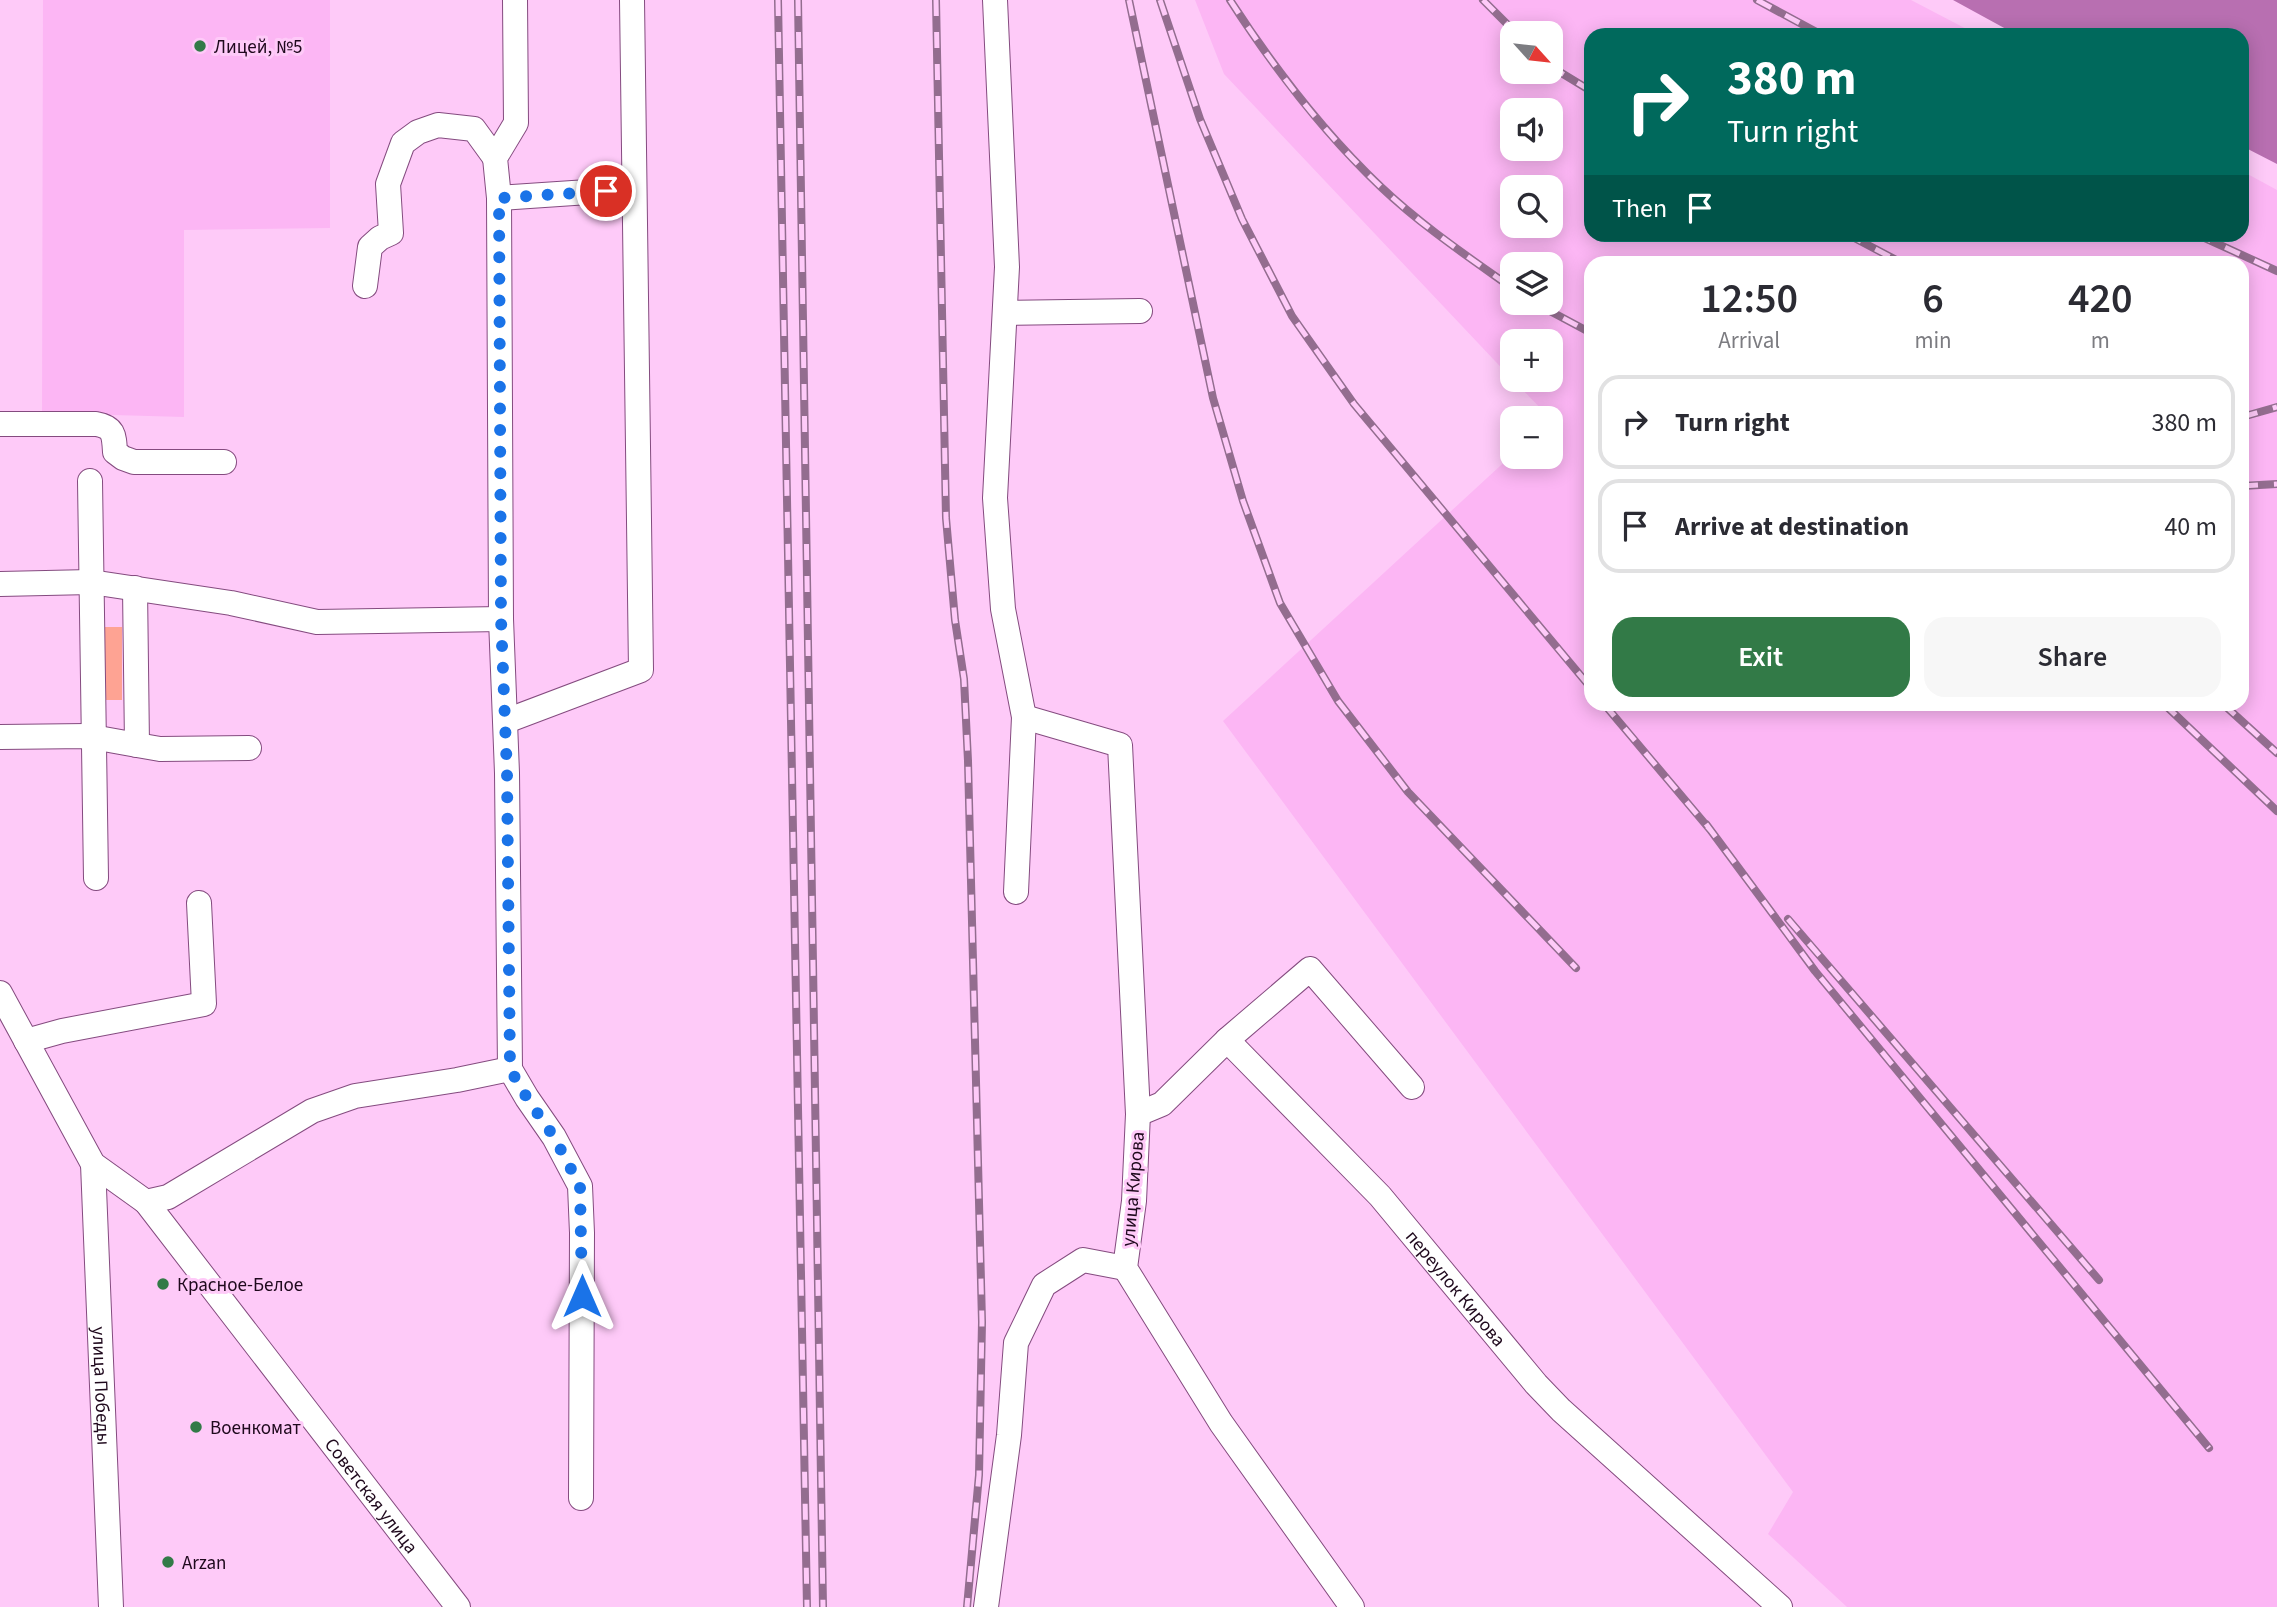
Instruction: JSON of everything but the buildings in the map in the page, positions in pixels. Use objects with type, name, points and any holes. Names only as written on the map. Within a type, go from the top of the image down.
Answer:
[{"type":"street","points":[[495,158],[516,123],[515,0]]},
{"type":"street","points":[[506,721],[641,670],[632,0]]},
{"type":"street","points":[[995,0],[1007,267],[995,498],[1003,609],[1024,718],[1016,891]]},
{"type":"street","points":[[365,286],[370,247],[391,233],[388,184],[403,143],[418,132],[438,125],[474,129],[495,158],[499,198],[501,619],[506,721],[510,1069],[554,1137],[580,1186],[581,1498]]},
{"type":"street","points":[[499,198],[633,189]]},
{"type":"street","points":[[1005,313],[1140,311]]},
{"type":"street","points":[[0,424],[96,424],[111,430],[114,434],[115,452],[126,460],[224,462]]},
{"type":"street","points":[[90,481],[96,878]]},
{"type":"street","points":[[0,584],[91,582],[231,603],[317,622],[501,619]]},
{"type":"street","points":[[135,589],[137,746]]},
{"type":"street","name":"улица Кирова","points":[[1024,718],[1120,745],[1138,1114],[1134,1201],[1125,1268],[1221,1423],[1352,1607]]},
{"type":"street","points":[[0,737],[94,736],[160,749],[249,748]]},
{"type":"street","points":[[26,1041],[62,1031],[204,1004],[199,903]]},
{"type":"street","points":[[1138,1114],[1162,1104],[1227,1040],[1310,969],[1412,1087]]},
{"type":"street","points":[[3,1007],[26,1041],[93,1164]]},
{"type":"street","name":"переулок Кирова","points":[[1227,1040],[1380,1196],[1536,1384],[1561,1410],[1780,1607]]},
{"type":"street","points":[[146,1202],[168,1197],[312,1111],[355,1096],[510,1069]]},
{"type":"street","name":"Советская улица","points":[[93,1164],[146,1202],[458,1607]]},
{"type":"street","name":"улица Победы","points":[[93,1164],[111,1607]]},
{"type":"street","points":[[986,1607],[1009,1435],[1016,1343],[1044,1285],[1083,1260],[1125,1268]]},
{"type":"shaded area","points":[[43,0],[330,0],[330,228],[184,230],[184,417],[43,413],[42,418]]},
{"type":"shaded area","points":[[1195,0],[1911,0],[1965,28],[1584,28],[1584,242],[2249,242],[2249,175],[2277,190],[2277,1607],[1847,1607],[1768,1534],[1793,1492],[1223,721],[1500,466],[1500,469],[1563,469],[1563,406],[1538,406],[1525,392],[1563,392],[1563,329],[1500,329],[1500,366],[1224,74]]},
{"type":"shaded area","points":[[1953,0],[2277,0],[2277,164],[2249,150],[2249,28],[2004,28]]},
{"type":"shaded area","points":[[97,627],[122,627],[122,700],[97,700]]},
{"type":"railway","points":[[778,0],[807,1607]]},
{"type":"railway","points":[[798,0],[823,1607]]},
{"type":"railway","points":[[936,0],[946,518],[955,620],[964,679],[968,761],[982,1322],[979,1475],[967,1607]]},
{"type":"railway","points":[[1129,0],[1213,398],[1243,501],[1280,603],[1338,701],[1408,792],[1576,968]]},
{"type":"railway","points":[[1160,0],[1200,119],[1242,219],[1292,316],[1354,404],[1584,680]]},
{"type":"railway","points":[[1230,0],[1300,98],[1359,166],[1412,214],[1500,279]]},
{"type":"railway","points":[[1483,0],[1504,21]]},
{"type":"railway","points":[[1757,0],[1809,28]]},
{"type":"railway","points":[[1563,74],[1584,87]]},
{"type":"railway","points":[[1862,242],[1889,256]]},
{"type":"railway","points":[[2214,242],[2244,256]]},
{"type":"railway","points":[[2249,258],[2277,271]]},
{"type":"railway","points":[[1557,315],[1584,329]]},
{"type":"railway","points":[[2249,415],[2277,407]]},
{"type":"railway","points":[[2249,486],[2277,484]]},
{"type":"railway","points":[[1610,711],[1712,832]]},
{"type":"railway","points":[[2171,711],[2277,811]]},
{"type":"railway","points":[[2231,711],[2277,753]]},
{"type":"railway","points":[[1706,824],[1815,971],[2209,1448]]},
{"type":"railway","points":[[1788,919],[2099,1280]]},
{"type":"place","name":"Лицей, №5","points":[[200,46]]},
{"type":"place","name":"Красное-Белое","points":[[163,1284]]},
{"type":"place","name":"Военкомат","points":[[196,1427]]},
{"type":"place","name":"Arzan","points":[[168,1562]]},
{"type":"route","points":[[582,1296],[580,1186],[554,1137],[510,1069],[506,721],[501,619],[499,198],[606,191]]}]
